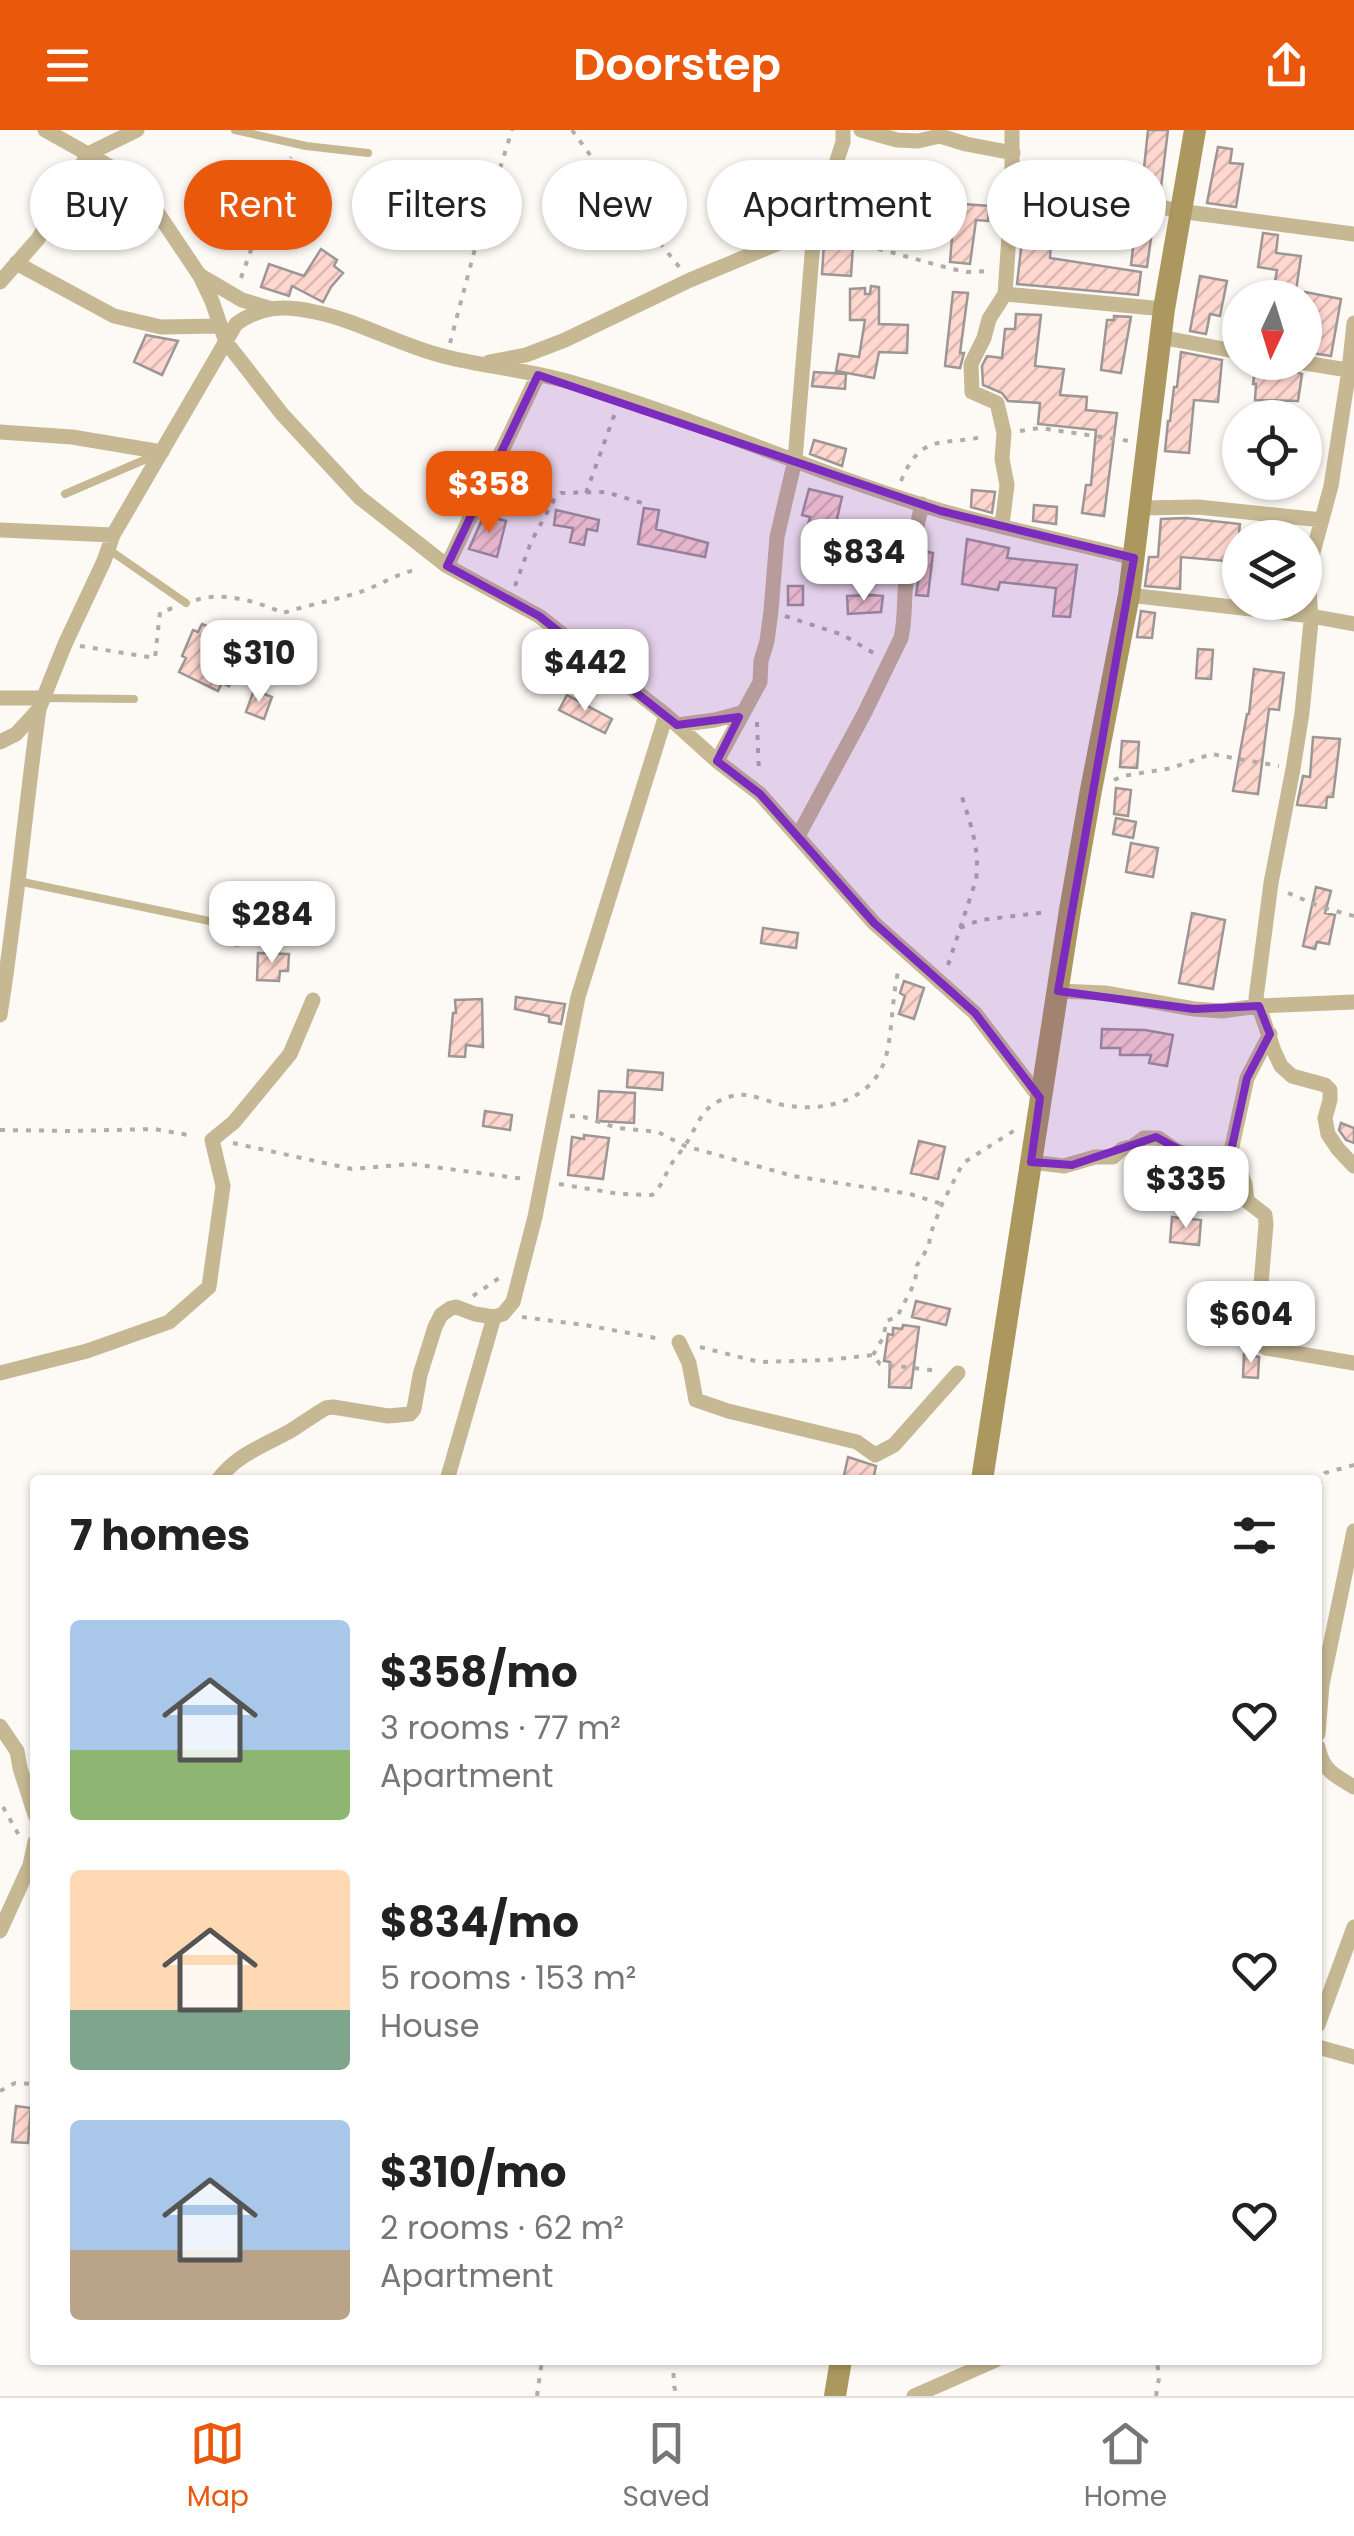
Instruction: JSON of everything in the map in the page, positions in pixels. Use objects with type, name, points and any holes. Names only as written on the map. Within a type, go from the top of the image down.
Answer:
[{"type":"main road","points":[[983,1475],[1070,910],[1129,595],[1160,337],[1194,130]]},
{"type":"main road","points":[[834,2396],[840,2365]]},
{"type":"street","points":[[46,130],[118,171],[151,203],[200,276],[226,342],[282,414],[359,497],[447,566],[540,616],[760,794],[874,923],[975,1013],[1038,1107]]},
{"type":"street","points":[[0,282],[38,239],[88,154],[137,130]]},
{"type":"street","points":[[836,160],[843,130]]},
{"type":"street","points":[[861,130],[918,141],[942,133],[966,144],[1013,153]]},
{"type":"street","points":[[1012,130],[1013,160]]},
{"type":"street","points":[[1166,208],[1354,234]]},
{"type":"street","points":[[480,364],[565,340],[762,250]]},
{"type":"street","points":[[717,761],[760,682],[771,611],[776,536],[794,460],[814,250]]},
{"type":"street","points":[[1002,526],[1007,485],[1002,459],[1004,433],[997,403],[972,392],[970,364],[989,319],[1005,294],[1007,250]]},
{"type":"street","points":[[16,263],[114,316],[161,326],[220,326]]},
{"type":"street","points":[[200,276],[234,296],[269,308],[314,311],[446,357],[568,382],[941,511],[1134,558]]},
{"type":"street","points":[[1005,294],[1164,310]]},
{"type":"street","points":[[0,1015],[7,928],[18,881],[41,704],[111,542],[162,452],[236,324],[251,313],[269,308]]},
{"type":"street","points":[[1140,508],[1198,507],[1322,520],[1352,371],[1354,323]]},
{"type":"street","points":[[1160,337],[1222,349]]},
{"type":"street","points":[[1322,366],[1352,371]]},
{"type":"street","points":[[447,566],[538,375]]},
{"type":"street","points":[[0,432],[72,437],[162,452]]},
{"type":"street","points":[[798,836],[890,663],[904,625],[906,576],[922,504]]},
{"type":"street","points":[[0,530],[111,542]]},
{"type":"street","points":[[1129,595],[1222,606]]},
{"type":"street","points":[[1322,618],[1354,624]]},
{"type":"street","points":[[1311,620],[1293,770],[1271,883],[1256,998],[1281,1066],[1292,1076],[1326,1085],[1330,1090],[1325,1118],[1328,1134],[1354,1166]]},
{"type":"street","points":[[0,698],[41,704]]},
{"type":"street","points":[[0,742],[16,734],[41,704]]},
{"type":"street","points":[[671,720],[715,720],[741,713]]},
{"type":"street","points":[[450,1475],[498,1316],[513,1302],[542,1182],[578,997],[671,720]]},
{"type":"street","points":[[0,880],[18,881]]},
{"type":"street","points":[[1058,992],[1106,993],[1222,1011],[1354,1002]]},
{"type":"street","points":[[0,1373],[87,1351],[168,1322],[208,1287],[222,1186],[212,1140],[234,1122],[290,1054],[313,1000]]},
{"type":"street","points":[[1031,1162],[1072,1165],[1095,1156],[1113,1157],[1144,1138],[1158,1138],[1188,1154],[1223,1155],[1234,1145],[1247,1078],[1270,1034]]},
{"type":"street","points":[[1223,1155],[1238,1167],[1246,1184],[1247,1201],[1264,1215],[1266,1224],[1257,1333],[1260,1343],[1266,1348],[1354,1363]]},
{"type":"street","points":[[221,1475],[240,1457],[326,1408],[397,1417],[410,1414],[441,1315],[456,1307],[498,1316]]},
{"type":"street","points":[[679,1342],[696,1400],[857,1442],[874,1455],[894,1444],[958,1374]]},
{"type":"street","points":[[1322,1678],[1353,1541]]},
{"type":"street","points":[[0,1726],[6,1745],[17,1751],[30,1799]]},
{"type":"street","points":[[1322,1763],[1328,1772],[1354,1786]]},
{"type":"street","points":[[0,1931],[30,1865]]},
{"type":"street","points":[[1322,2014],[1354,1927]]},
{"type":"street","points":[[1322,2047],[1354,2057]]},
{"type":"street","points":[[914,2396],[985,2365]]},
{"type":"lane","points":[[235,130],[306,146],[368,153]]},
{"type":"lane","points":[[65,494],[162,452]]},
{"type":"lane","points":[[111,542],[186,603]]},
{"type":"lane","points":[[41,704],[134,699]]},
{"type":"lane","points":[[18,881],[238,927],[237,943]]},
{"type":"path","points":[[446,357],[512,130]]},
{"type":"path","points":[[572,131],[690,280]]},
{"type":"path","points":[[234,296],[262,219],[296,146]]},
{"type":"path","points":[[892,250],[966,272],[1005,270]]},
{"type":"path","points":[[586,493],[620,399]]},
{"type":"path","points":[[510,600],[531,542],[561,493],[606,492],[642,503]]},
{"type":"path","points":[[65,644],[155,658],[160,612],[205,597],[256,601],[283,613],[358,593],[408,570],[447,566]]},
{"type":"path","points":[[771,611],[843,635],[890,663]]},
{"type":"path","points":[[755,692],[760,794]]},
{"type":"path","points":[[1091,790],[1123,776],[1172,768],[1212,754],[1293,770]]},
{"type":"path","points":[[942,984],[978,866],[976,844],[962,798]]},
{"type":"path","points":[[1271,883],[1295,896],[1354,916]]},
{"type":"path","points":[[960,928],[1010,914],[1070,910]]},
{"type":"path","points":[[0,1130],[154,1129],[352,1169],[412,1164],[620,1194],[652,1195],[704,1112],[713,1104],[740,1093],[808,1108],[832,1106],[862,1093],[883,1066],[887,1052],[903,948]]},
{"type":"path","points":[[873,1356],[884,1336],[886,1320],[897,1317],[915,1282],[917,1265],[929,1246],[942,1204],[963,1163],[1038,1107]]},
{"type":"path","points":[[555,1115],[658,1132],[685,1146],[794,1176],[910,1194],[942,1204]]},
{"type":"path","points":[[456,1307],[524,1260]]},
{"type":"path","points":[[498,1316],[586,1324],[759,1362],[873,1356]]},
{"type":"path","points":[[873,1356],[880,1364],[958,1374]]},
{"type":"path","points":[[1322,1479],[1325,1473],[1354,1465]]},
{"type":"path","points":[[0,2091],[15,2083],[30,2084]]},
{"type":"path","points":[[537,2396],[541,2365]]},
{"type":"path","points":[[672,2365],[677,2396]]},
{"type":"path","points":[[1156,2396],[1158,2365]]},
{"type":"highlighted area","points":[[538,375],[941,511],[1134,558],[1058,991],[1194,1009],[1259,1006],[1270,1034],[1247,1078],[1231,1151],[1188,1154],[1156,1137],[1072,1165],[1031,1162],[1040,1098],[975,1013],[874,923],[760,794],[717,761],[739,717],[677,725],[539,616],[447,566]]},
{"type":"building","points":[[1148,130],[1168,130],[1164,160],[1145,160]]},
{"type":"building","points":[[1218,147],[1232,149],[1230,163],[1243,164],[1236,207],[1207,203]]},
{"type":"building","points":[[967,204],[987,206],[987,221],[976,220],[970,264],[950,262],[951,250],[967,250]]},
{"type":"building","points":[[1263,233],[1278,235],[1276,253],[1301,256],[1298,280],[1275,280],[1277,270],[1258,267]]},
{"type":"building","points":[[320,250],[337,260],[334,266],[343,273],[323,302],[292,286],[289,296],[261,287],[269,264],[304,276]]},
{"type":"building","points":[[824,250],[853,250],[851,276],[822,274]]},
{"type":"building","points":[[1021,250],[1050,250],[1050,258],[1141,272],[1138,295],[1017,284]]},
{"type":"building","points":[[1133,250],[1149,250],[1147,267],[1131,265]]},
{"type":"building","points":[[1200,276],[1222,280],[1220,316],[1210,314],[1206,334],[1190,331]]},
{"type":"building","points":[[871,286],[879,287],[879,324],[908,325],[907,353],[879,352],[874,378],[836,371],[839,354],[859,357],[865,320],[850,320],[850,289],[865,288],[865,294],[870,294]]},
{"type":"building","points":[[953,292],[968,293],[960,368],[945,366]]},
{"type":"building","points":[[1322,295],[1341,299],[1331,356],[1322,355]]},
{"type":"building","points":[[1016,314],[1041,315],[1035,366],[1064,369],[1060,395],[1087,397],[1086,410],[1117,413],[1104,516],[1082,513],[1086,485],[1091,485],[1096,430],[1038,424],[1040,403],[1008,401],[1002,393],[983,385],[982,366],[987,356],[1002,358],[1005,329],[1015,329]]},
{"type":"building","points":[[1114,316],[1131,317],[1121,373],[1101,370],[1107,320],[1114,320]]},
{"type":"building","points":[[146,335],[178,341],[162,375],[134,362]]},
{"type":"building","points":[[1181,352],[1222,360],[1218,402],[1194,400],[1189,453],[1165,451]]},
{"type":"building","points":[[814,372],[846,374],[845,389],[812,386]]},
{"type":"building","points":[[1254,380],[1301,380],[1298,400],[1255,400]]},
{"type":"building","points":[[814,440],[846,449],[842,466],[810,454]]},
{"type":"building","points":[[809,489],[842,497],[827,542],[805,537],[810,517],[802,515]]},
{"type":"building","points":[[972,490],[995,492],[992,513],[971,507]]},
{"type":"building","points":[[1034,505],[1057,507],[1056,524],[1033,521]]},
{"type":"building","points":[[644,508],[659,510],[656,529],[708,543],[705,557],[638,544]]},
{"type":"building","points":[[556,510],[599,520],[597,531],[587,529],[584,545],[570,542],[573,528],[554,525]]},
{"type":"building","points":[[484,515],[506,521],[497,557],[469,549]]},
{"type":"building","points":[[1161,519],[1222,522],[1222,561],[1181,557],[1180,589],[1145,586],[1149,557],[1158,557]]},
{"type":"building","points":[[967,539],[1009,548],[1007,558],[1077,565],[1070,617],[1053,616],[1056,588],[1000,582],[998,590],[962,584]]},
{"type":"building","points":[[923,551],[933,553],[928,596],[916,595]]},
{"type":"building","points":[[788,586],[803,586],[803,605],[788,605]]},
{"type":"building","points":[[847,596],[883,596],[881,612],[848,614]]},
{"type":"building","points":[[1141,611],[1155,613],[1152,638],[1137,637]]},
{"type":"building","points":[[202,624],[223,633],[226,626],[240,632],[237,637],[249,643],[229,686],[222,683],[218,691],[179,672],[193,630],[198,632]]},
{"type":"building","points":[[1198,649],[1213,650],[1211,679],[1196,678]]},
{"type":"building","points":[[1254,669],[1284,673],[1279,710],[1269,709],[1258,794],[1233,791]]},
{"type":"building","points":[[254,690],[272,697],[264,719],[246,712]]},
{"type":"building","points":[[567,695],[612,719],[605,733],[559,710]]},
{"type":"building","points":[[1313,737],[1340,739],[1333,797],[1327,797],[1326,808],[1297,805],[1303,776],[1310,777]]},
{"type":"building","points":[[1122,741],[1139,742],[1137,768],[1120,767]]},
{"type":"building","points":[[1116,788],[1131,790],[1128,816],[1114,814]]},
{"type":"building","points":[[1116,818],[1136,822],[1133,838],[1113,834]]},
{"type":"building","points":[[1131,843],[1158,848],[1153,877],[1126,872]]},
{"type":"building","points":[[1316,887],[1331,891],[1325,913],[1335,915],[1329,944],[1317,942],[1315,949],[1303,946]]},
{"type":"building","points":[[1192,913],[1225,920],[1213,989],[1179,983]]},
{"type":"building","points":[[763,928],[798,933],[796,948],[761,943]]},
{"type":"building","points":[[258,953],[289,954],[288,971],[280,971],[279,981],[257,980]]},
{"type":"building","points":[[904,981],[924,988],[914,1019],[899,1014],[905,996],[900,993]]},
{"type":"building","points":[[516,997],[565,1004],[561,1024],[549,1022],[549,1016],[515,1009]]},
{"type":"building","points":[[482,999],[483,1047],[466,1045],[465,1057],[449,1056],[455,1000]]},
{"type":"building","points":[[1102,1029],[1173,1035],[1167,1066],[1149,1063],[1151,1055],[1120,1055],[1120,1048],[1101,1048]]},
{"type":"building","points":[[628,1070],[663,1073],[662,1090],[627,1087]]},
{"type":"building","points":[[599,1091],[635,1093],[634,1123],[597,1121]]},
{"type":"building","points":[[485,1111],[512,1115],[510,1130],[483,1126]]},
{"type":"building","points":[[1341,1123],[1354,1128],[1354,1143],[1339,1130]]},
{"type":"building","points":[[584,1135],[609,1138],[603,1179],[568,1175],[572,1137],[584,1139]]},
{"type":"building","points":[[919,1141],[945,1147],[938,1179],[911,1173]]},
{"type":"building","points":[[1172,1217],[1201,1220],[1199,1245],[1170,1242]]},
{"type":"building","points":[[916,1301],[950,1309],[946,1325],[912,1317]]},
{"type":"building","points":[[903,1325],[919,1327],[911,1388],[889,1387],[890,1362],[884,1361],[888,1334],[893,1335],[893,1328],[902,1329]]},
{"type":"building","points":[[1244,1354],[1259,1357],[1258,1378],[1243,1377]]},
{"type":"building","points":[[848,1457],[876,1466],[874,1475],[844,1475]]},
{"type":"building","points":[[16,2106],[30,2108],[28,2143],[12,2142]]}]
